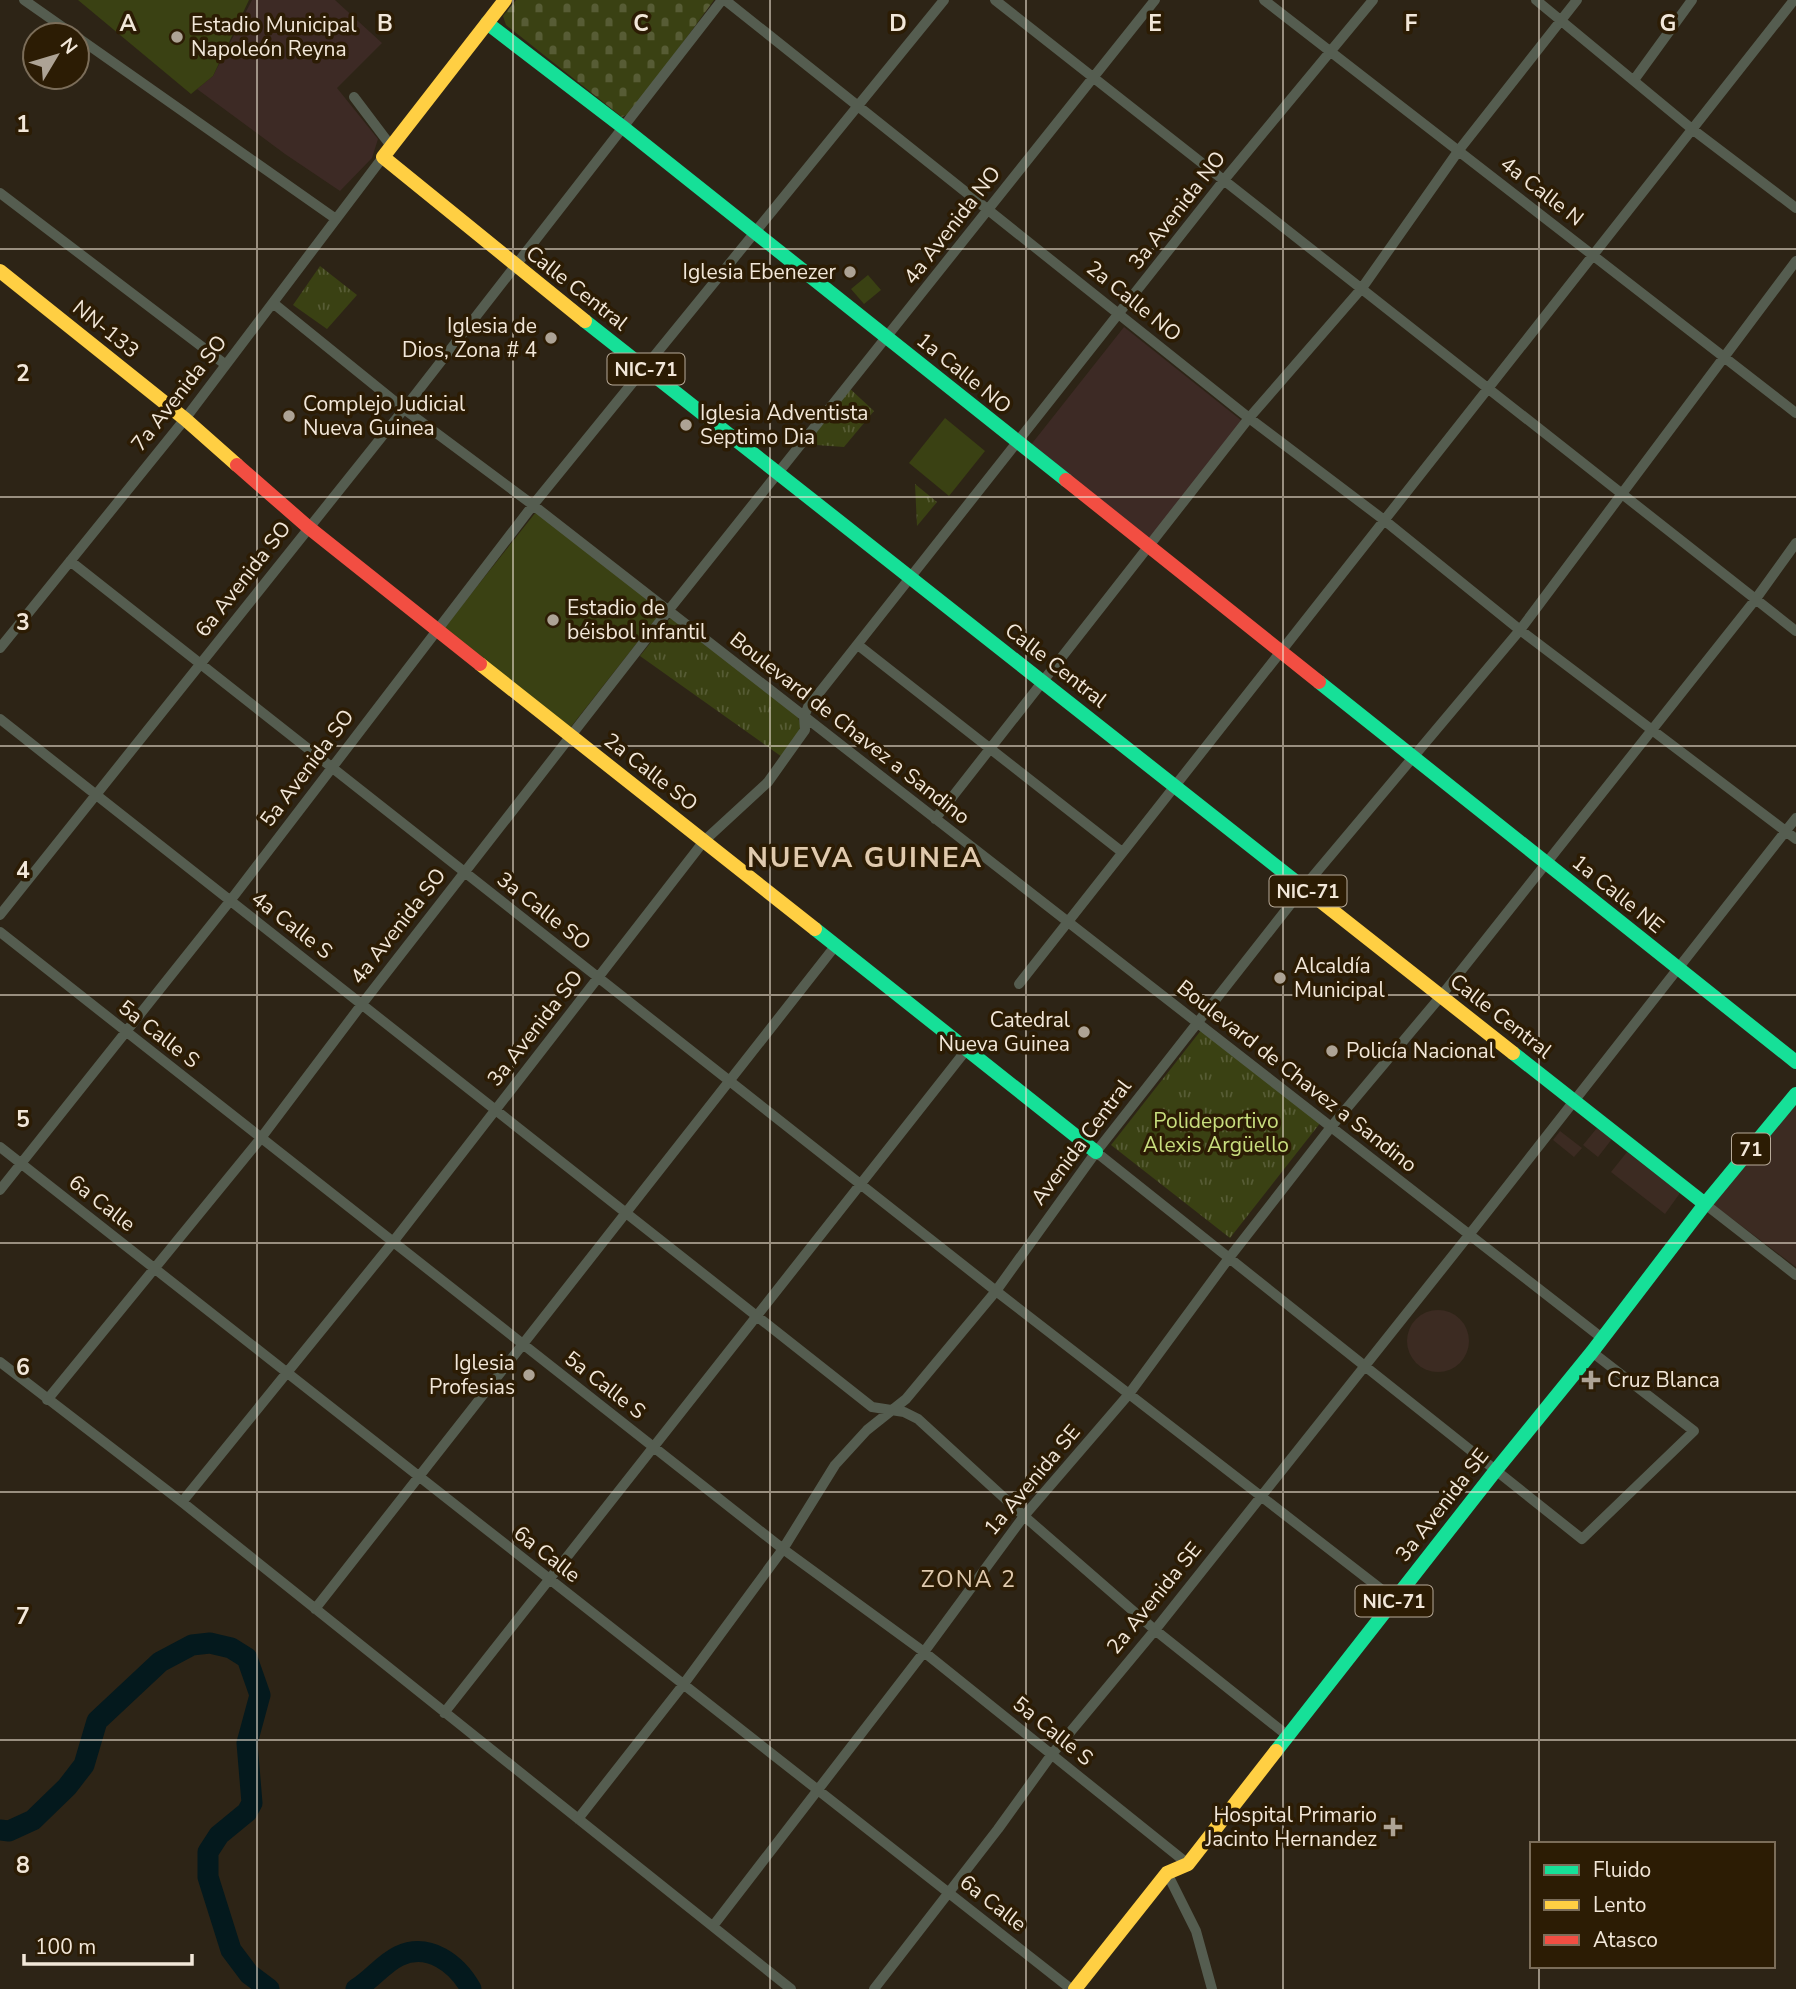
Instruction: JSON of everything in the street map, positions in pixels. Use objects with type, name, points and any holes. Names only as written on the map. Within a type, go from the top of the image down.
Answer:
[{"type":"main road","points":[[387,152],[505,0]]},
{"type":"main road","name":"1a Calle NO","points":[[487,23],[624,128],[1414,758]]},
{"type":"main road","name":"Calle Central","points":[[387,152],[515,266],[1705,1204]]},
{"type":"main road","name":"NN-133","points":[[0,271],[185,419]]},
{"type":"main road","name":"2a Calle SO","points":[[185,419],[308,527],[1096,1152]]},
{"type":"main road","name":"1a Calle NE","points":[[1414,758],[1796,1062]]},
{"type":"main road","name":"71","points":[[1705,1204],[1796,1094]]},
{"type":"main road","name":"3a Avenida SE","points":[[1073,1989],[1167,1873],[1188,1864],[1496,1470],[1592,1352],[1705,1204]]},
{"type":"street","points":[[24,0],[54,21]]},
{"type":"street","name":"2a Calle NO","points":[[724,0],[1249,418],[1384,520],[1651,731],[1796,839]]},
{"type":"street","name":"6a Avenida SO","points":[[0,915],[404,409],[724,0]]},
{"type":"street","name":"5a Avenida SO","points":[[0,1190],[230,901],[533,505],[944,0]]},
{"type":"street","points":[[995,0],[1796,632]]},
{"type":"street","name":"4a Avenida NO","points":[[779,474],[1155,0]]},
{"type":"street","name":"4a Calle N","points":[[1264,0],[1796,412]]},
{"type":"street","name":"3a Avenida NO","points":[[912,578],[1224,180],[1373,0]]},
{"type":"street","points":[[1536,0],[1692,130],[1796,208]]},
{"type":"street","points":[[935,819],[1249,418],[1362,288],[1459,150],[1577,0]]},
{"type":"street","points":[[1634,80],[1692,0]]},
{"type":"street","points":[[1019,984],[1794,1]]},
{"type":"street","points":[[91,47],[336,219]]},
{"type":"street","points":[[354,97],[387,152]]},
{"type":"street","name":"7a Avenida SO","points":[[0,648],[185,419],[387,152]]},
{"type":"street","points":[[0,193],[226,365]]},
{"type":"street","points":[[1623,494],[1796,261]]},
{"type":"street","name":"Boulevard de Chavez a Sandino","points":[[273,303],[404,409],[533,505],[1602,1338]]},
{"type":"street","name":"4a Avenida SO","points":[[47,1400],[261,1138],[464,872],[779,474]]},
{"type":"street","name":"Avenida Central","points":[[578,1819],[683,1685],[783,1549],[835,1465],[867,1430],[906,1399],[996,1291],[1096,1152],[1197,1023],[1304,887],[1520,630],[1623,494]]},
{"type":"street","name":"1a Avenida SE","points":[[713,1926],[924,1652],[1024,1516],[1129,1394],[1229,1258],[1331,1128],[1441,996],[1755,600],[1796,543]]},
{"type":"street","name":"3a Calle SO","points":[[69,561],[996,1291],[1395,1600]]},
{"type":"street","name":"3a Avenida SO","points":[[182,1502],[393,1242],[704,841],[768,782],[805,730],[804,717],[808,707],[912,578]]},
{"type":"street","points":[[858,645],[1122,852]]},
{"type":"street","name":"4a Calle S","points":[[0,719],[872,1407],[904,1412],[918,1419],[1155,1630],[1288,1736]]},
{"type":"street","name":"2a Avenida SE","points":[[874,1989],[1052,1755],[1365,1366],[1796,818]]},
{"type":"street","name":"5a Calle S","points":[[0,932],[783,1549],[924,1652],[1188,1864]]},
{"type":"street","points":[[315,1609],[836,945]]},
{"type":"street","points":[[444,1713],[967,1049]]},
{"type":"street","name":"6a Calle","points":[[0,1147],[1073,1989]]},
{"type":"street","points":[[1096,1152],[1582,1539],[1694,1431],[1592,1352]]},
{"type":"street","points":[[1705,1204],[1796,1275]]},
{"type":"street","points":[[0,1362],[182,1502],[791,1989]]},
{"type":"street","points":[[1167,1873],[1196,1931],[1212,1989]]},
{"type":"shaded area","points":[[252,0],[335,0],[382,43],[337,88],[378,139],[372,158],[340,191],[197,89],[213,76]]},
{"type":"shaded area","points":[[1124,327],[1242,421],[1148,540],[1030,446]]},
{"type":"shaded area","points":[[1796,1094],[1796,1267],[1710,1202]]},
{"type":"shaded area","points":[[1597,1128],[1612,1139],[1598,1157],[1583,1145]]},
{"type":"shaded area","points":[[1560,1131],[1582,1148],[1574,1157],[1553,1140]]},
{"type":"shaded area","points":[[1627,1152],[1680,1193],[1665,1214],[1611,1172]]},
{"type":"shaded area","points":[[1432,1310],[1444,1310],[1460,1319],[1467,1329],[1467,1353],[1460,1363],[1444,1372],[1432,1372],[1421,1367],[1412,1358],[1407,1347],[1407,1335],[1412,1324],[1421,1315]]},
{"type":"green space","name":"Estadio Municipal Napoleón Reyna","points":[[78,0],[249,0],[213,76],[191,94]]},
{"type":"green space","points":[[516,0],[714,0],[638,104],[622,117],[506,25],[503,16]]},
{"type":"green space","points":[[320,266],[357,295],[327,329],[293,305]]},
{"type":"green space","points":[[868,275],[881,290],[864,304],[851,289]]},
{"type":"green space","points":[[848,387],[874,411],[844,447],[803,444]]},
{"type":"green space","points":[[945,418],[985,451],[949,496],[909,463]]},
{"type":"green space","points":[[915,484],[937,502],[917,526]]},
{"type":"green space","name":"Estadio de béisbol infantil","points":[[536,512],[662,611],[570,728],[444,628]]},
{"type":"green space","points":[[671,617],[797,715],[801,726],[785,759],[640,656]]},
{"type":"green space","name":"Polideportivo Alexis Argüello","points":[[1202,1029],[1321,1122],[1230,1238],[1111,1145]]},
{"type":"waterway","points":[[0,1830],[9,1831],[33,1820],[67,1787],[84,1765],[97,1721],[160,1662],[192,1645],[210,1643],[231,1648],[247,1658],[260,1695],[247,1743],[252,1803],[247,1812],[219,1835],[208,1852],[208,1877],[231,1950],[249,1974],[269,1989]]},
{"type":"waterway","points":[[356,1989],[393,1959],[410,1952],[441,1958],[458,1971],[471,1989]]},
{"type":"traffic: fast","points":[[487,23],[624,128],[1066,480]]},
{"type":"traffic: fast","points":[[585,321],[1300,885]]},
{"type":"traffic: fast","points":[[1319,682],[1796,1062]]},
{"type":"traffic: fast","points":[[815,929],[1096,1152]]},
{"type":"traffic: fast","points":[[1513,1053],[1705,1204]]},
{"type":"traffic: fast","points":[[1276,1751],[1592,1352],[1705,1204],[1796,1094]]},
{"type":"traffic: slow","points":[[505,0],[383,157],[585,321]]},
{"type":"traffic: slow","points":[[0,271],[185,419],[237,465]]},
{"type":"traffic: slow","points":[[480,664],[815,929]]},
{"type":"traffic: slow","points":[[1300,885],[1513,1053]]},
{"type":"traffic: slow","points":[[1075,1989],[1167,1873],[1188,1864],[1276,1751]]},
{"type":"traffic: jam","points":[[237,465],[308,527],[480,664]]},
{"type":"traffic: jam","points":[[1066,480],[1319,682]]},
{"type":"place","name":"Estadio Municipal Napoleón Reyna","points":[[177,37]]},
{"type":"place","name":"Iglesia Ebenezer","points":[[850,272]]},
{"type":"place","name":"Iglesia de Dios, Zona # 4","points":[[551,338]]},
{"type":"place","name":"Complejo Judicial Nueva Guinea","points":[[289,416]]},
{"type":"place","name":"Iglesia Adventista Septimo Dia","points":[[686,425]]},
{"type":"place","name":"Estadio de béisbol infantil","points":[[553,620]]},
{"type":"place","name":"Alcaldía Municipal","points":[[1280,978]]},
{"type":"place","name":"Catedral Nueva Guinea","points":[[1084,1032]]},
{"type":"place","name":"Policía Nacional","points":[[1332,1051]]},
{"type":"place","name":"Iglesia Profesias","points":[[529,1375]]},
{"type":"place","name":"Cruz Blanca","points":[[1591,1380]]},
{"type":"place","name":"Hospital Primario Jacinto Hernandez","points":[[1393,1827]]},
{"type":"district","name":"NUEVA GUINEA","points":[[865,857]]},
{"type":"district","name":"ZONA 2","points":[[969,1579]]}]
